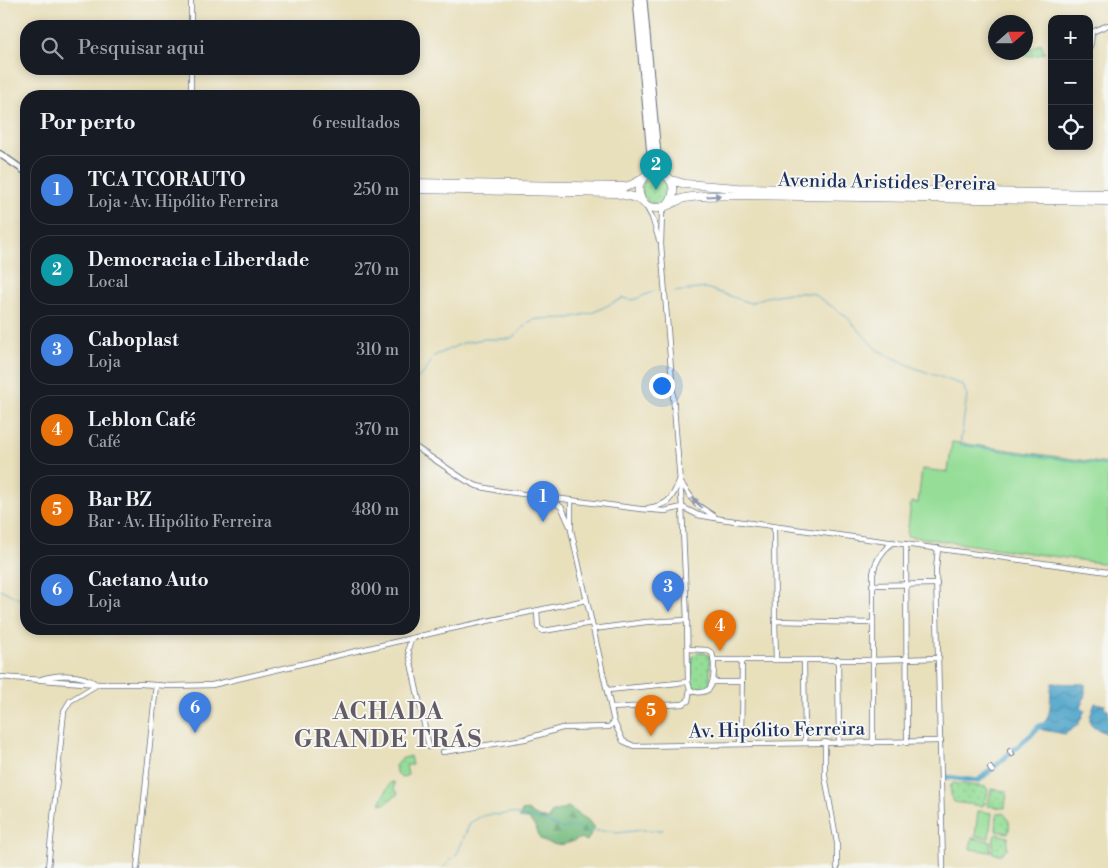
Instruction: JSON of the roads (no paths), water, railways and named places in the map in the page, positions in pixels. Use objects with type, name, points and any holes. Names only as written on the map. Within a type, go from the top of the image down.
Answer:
[{"type":"highway","points":[[420,183],[624,186],[631,185],[657,173],[668,178],[674,190],[671,201],[667,205],[655,208],[633,197],[616,193],[420,189]]},
{"type":"highway","points":[[643,203],[638,189],[645,177]]},
{"type":"highway","name":"Avenida Aristides Pereira","points":[[668,178],[677,183],[738,188],[1108,194]]},
{"type":"highway","name":"Avenida Aristides Pereira","points":[[667,205],[687,198],[739,195],[1108,201]]},
{"type":"main road","points":[[637,0],[650,155],[650,166],[645,177]]},
{"type":"main road","points":[[643,0],[657,154],[659,164],[668,178]]},
{"type":"street","points":[[191,0],[191,20]]},
{"type":"street","points":[[1093,32],[1108,25]]},
{"type":"street","points":[[191,75],[191,90]]},
{"type":"street","points":[[0,154],[20,168]]},
{"type":"street","points":[[643,203],[652,217],[661,244]]},
{"type":"street","points":[[611,708],[683,704],[688,699],[690,689],[688,682],[682,506],[661,244],[662,213],[667,205]]},
{"type":"street","points":[[420,450],[454,474],[477,486],[500,491],[640,509],[665,511],[682,506],[698,515],[721,519],[1108,572]]},
{"type":"street","points":[[640,509],[666,503],[674,494],[679,480]]},
{"type":"street","points":[[679,480],[696,504],[721,519]]},
{"type":"street","points":[[547,497],[556,501],[562,508],[572,530]]},
{"type":"street","points":[[571,501],[572,530]]},
{"type":"street","points":[[774,527],[776,660]]},
{"type":"street","name":"Av. Hipólito Ferreira","points":[[572,530],[614,722],[623,741],[634,746],[941,741]]},
{"type":"street","points":[[872,743],[872,585],[878,559],[893,542]]},
{"type":"street","points":[[906,544],[905,658],[907,742]]},
{"type":"street","points":[[938,548],[937,584],[944,868]]},
{"type":"street","points":[[872,585],[937,584]]},
{"type":"street","points":[[0,677],[98,684],[170,686],[212,684],[450,629],[586,600]]},
{"type":"street","points":[[537,611],[538,627],[542,631],[687,620]]},
{"type":"street","points":[[775,621],[873,623]]},
{"type":"street","points":[[411,639],[408,649],[429,747]]},
{"type":"street","points":[[688,650],[707,650],[712,653],[713,660],[713,682],[711,687],[705,692],[693,692],[690,689]]},
{"type":"street","points":[[713,660],[939,658]]},
{"type":"street","points":[[741,744],[742,660]]},
{"type":"street","points":[[804,660],[805,743]]},
{"type":"street","points":[[838,660],[839,742]]},
{"type":"street","points":[[608,690],[688,682]]},
{"type":"street","points":[[713,682],[742,682]]},
{"type":"street","points":[[48,868],[64,711],[70,701],[98,684]]},
{"type":"street","points":[[136,868],[156,685]]},
{"type":"street","points":[[443,752],[525,739],[562,728],[609,727],[614,722]]},
{"type":"street","points":[[825,742],[825,776],[835,833],[838,868]]},
{"type":"water","points":[[1052,683],[1085,684],[1085,694],[1081,707],[1085,710],[1078,725],[1065,734],[1039,728],[1044,723],[1049,712]]},
{"type":"water","points":[[1095,703],[1105,705],[1104,708],[1108,709],[1108,734],[1090,724],[1090,717]]},
{"type":"waterway","points":[[674,292],[706,288],[750,303],[766,297],[789,293],[812,293],[846,316],[877,350],[915,368],[963,385],[967,396],[960,445],[1108,466]]},
{"type":"waterway","points":[[420,376],[425,372],[434,356],[463,343],[483,339],[508,339],[513,337],[529,322],[537,319],[570,318],[594,312],[623,298],[636,299],[654,291]]},
{"type":"waterway","points":[[0,589],[20,599]]},
{"type":"waterway","points":[[947,777],[978,781],[1042,725]]},
{"type":"waterway","points":[[443,868],[457,854],[470,823],[480,817],[491,814],[511,813],[547,822],[562,829],[572,826],[588,831],[612,831],[616,833],[663,830]]},
{"type":"place","name":"Democracia e Liberdade","points":[[656,190]]},
{"type":"place","name":"TCA TCORAUTO","points":[[543,522]]},
{"type":"place","name":"Caboplast","points":[[668,612]]},
{"type":"place","name":"Leblon Café","points":[[720,651]]},
{"type":"place","name":"Caetano Auto","points":[[195,733]]},
{"type":"place","name":"Bar BZ","points":[[651,736]]},
{"type":"district","name":"ACHADA GRANDE TRÁS","points":[[388,725]]}]
